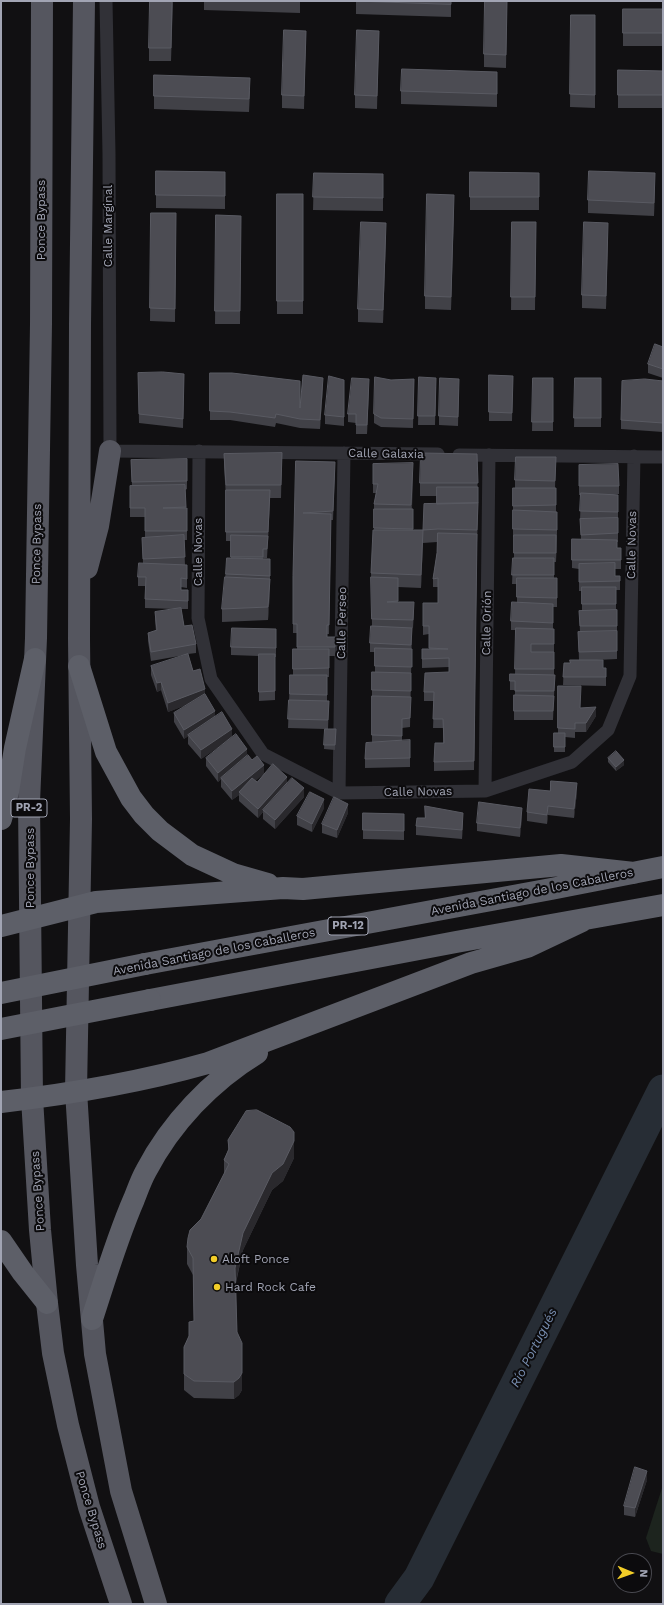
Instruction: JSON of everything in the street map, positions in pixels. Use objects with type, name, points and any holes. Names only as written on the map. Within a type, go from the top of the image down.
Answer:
[{"type":"highway","name":"Ponce Bypass","points":[[42,1],[41,324],[35,659],[29,802],[32,1098],[40,1230],[53,1353],[68,1425],[89,1507],[121,1604]]},
{"type":"highway","points":[[84,1],[79,586],[81,819],[76,1091],[87,1265],[96,1361],[121,1491],[156,1604]]},
{"type":"highway","points":[[79,586],[88,565],[98,526],[110,451]]},
{"type":"highway","points":[[1,819],[8,792],[15,748],[35,659]]},
{"type":"highway","points":[[79,666],[106,752],[128,792],[144,815],[160,831],[192,855],[234,874],[283,888]]},
{"type":"highway","points":[[1,926],[96,902],[283,888],[303,888],[560,865],[634,873]]},
{"type":"highway","name":"Avenida Santiago de los Caballeros","points":[[1,993],[145,964],[663,867]]},
{"type":"highway","points":[[1,1029],[663,905]]},
{"type":"highway","points":[[1,1102],[76,1091],[178,1072],[208,1063],[471,963],[527,947],[582,921]]},
{"type":"highway","points":[[92,1319],[126,1218],[145,1171],[167,1137],[191,1107],[220,1080],[248,1059],[292,1032]]},
{"type":"highway","points":[[1,1241],[23,1273],[47,1303]]},
{"type":"street","name":"Calle Marginal","points":[[106,1],[109,154],[110,451]]},
{"type":"street","name":"Calle Galaxia","points":[[110,451],[663,457]]},
{"type":"street","name":"Calle Novas","points":[[199,451],[198,618],[211,679],[263,754],[339,793],[485,791],[572,762],[608,730],[630,676],[634,456]]},
{"type":"street","name":"Calle Perseo","points":[[339,793],[344,453]]},
{"type":"street","name":"Calle Orión","points":[[485,791],[489,455]]},
{"type":"shaded area","points":[[663,1485],[663,1554],[651,1551],[646,1538]]},
{"type":"building","points":[[150,1],[172,1],[171,48],[149,48]]},
{"type":"building","points":[[356,1],[451,1],[451,4]]},
{"type":"building","points":[[485,1],[507,1],[506,55],[484,54]]},
{"type":"building","points":[[623,9],[663,9],[663,33],[623,33]]},
{"type":"building","points":[[571,15],[595,15],[595,95],[570,94]]},
{"type":"building","points":[[284,30],[306,31],[304,96],[282,95]]},
{"type":"building","points":[[357,30],[379,31],[377,96],[355,95]]},
{"type":"building","points":[[402,69],[497,72],[497,94],[401,91]]},
{"type":"building","points":[[618,70],[663,71],[663,95],[618,95]]},
{"type":"building","points":[[154,75],[250,78],[249,99],[154,96]]},
{"type":"building","points":[[156,171],[225,172],[225,196],[156,195]]},
{"type":"building","points":[[589,171],[655,173],[654,203],[588,200]]},
{"type":"building","points":[[470,172],[539,173],[539,197],[470,197]]},
{"type":"building","points":[[314,173],[383,174],[383,198],[313,197]]},
{"type":"building","points":[[277,194],[303,194],[303,301],[277,301]]},
{"type":"building","points":[[427,194],[454,195],[451,297],[425,296]]},
{"type":"building","points":[[151,213],[176,213],[175,309],[150,308]]},
{"type":"building","points":[[216,215],[241,216],[240,311],[215,311]]},
{"type":"building","points":[[361,222],[386,223],[383,310],[358,309]]},
{"type":"building","points":[[512,222],[536,222],[535,297],[511,297]]},
{"type":"building","points":[[584,222],[608,223],[606,296],[582,295]]},
{"type":"building","points":[[655,344],[663,347],[663,369],[648,364]]},
{"type":"building","points":[[163,372],[184,374],[183,419],[139,414],[138,373]]},
{"type":"building","points":[[210,373],[232,373],[300,381],[300,408],[303,375],[323,378],[320,420],[300,419],[276,414],[275,418],[210,411]]},
{"type":"building","points":[[489,375],[513,376],[512,413],[489,412]]},
{"type":"building","points":[[329,376],[344,380],[344,417],[325,415]]},
{"type":"building","points":[[375,377],[391,380],[414,379],[413,419],[381,418],[374,414]]},
{"type":"building","points":[[419,377],[436,378],[435,416],[418,416]]},
{"type":"building","points":[[352,378],[369,379],[367,425],[356,425],[356,414],[348,414]]},
{"type":"building","points":[[440,378],[459,379],[458,417],[439,416]]},
{"type":"building","points":[[533,378],[553,378],[553,422],[532,422]]},
{"type":"building","points":[[575,378],[601,378],[601,418],[574,418]]},
{"type":"building","points":[[645,379],[663,381],[663,423],[621,420],[622,381]]},
{"type":"building","points":[[282,453],[281,485],[226,485],[224,454]]},
{"type":"building","points":[[421,453],[477,454],[478,483],[420,483]]},
{"type":"building","points":[[516,457],[556,457],[555,481],[515,480]]},
{"type":"building","points":[[187,459],[187,481],[132,482],[131,460]]},
{"type":"building","points":[[296,461],[335,462],[333,511],[303,513],[331,514],[329,625],[327,625],[327,637],[335,637],[335,647],[297,647],[297,624],[293,624]]},
{"type":"building","points":[[413,463],[411,505],[374,504],[378,484],[373,484],[373,464]]},
{"type":"building","points":[[618,464],[619,486],[579,486],[579,465]]},
{"type":"building","points":[[185,485],[186,507],[163,508],[187,508],[187,531],[145,531],[145,508],[130,508],[130,486]]},
{"type":"building","points":[[437,487],[478,487],[478,503],[437,504]]},
{"type":"building","points":[[513,488],[556,488],[556,505],[513,506]]},
{"type":"building","points":[[226,490],[270,490],[268,532],[226,532]]},
{"type":"building","points":[[581,493],[618,495],[618,512],[580,511]]},
{"type":"building","points":[[478,503],[477,530],[423,530],[424,504]]},
{"type":"building","points":[[374,509],[413,509],[413,529],[374,528]]},
{"type":"building","points":[[513,510],[557,512],[557,530],[513,529]]},
{"type":"building","points":[[618,518],[618,533],[581,535],[580,519]]},
{"type":"building","points":[[373,530],[423,530],[421,575],[371,573]]},
{"type":"building","points":[[438,533],[477,534],[474,761],[434,762],[435,743],[444,743],[443,719],[433,719],[434,692],[424,692],[425,673],[449,672],[449,658],[422,659],[422,649],[448,649],[429,648],[429,626],[423,626],[423,603],[438,603],[438,578],[433,579]]},
{"type":"building","points":[[184,535],[185,557],[143,559],[142,538]]},
{"type":"building","points":[[231,535],[268,536],[267,549],[263,549],[263,557],[231,557]]},
{"type":"building","points":[[514,535],[556,535],[556,553],[514,553]]},
{"type":"building","points":[[572,539],[617,540],[617,548],[621,548],[621,560],[572,560]]},
{"type":"building","points":[[227,558],[270,559],[270,576],[226,574]]},
{"type":"building","points":[[513,558],[554,558],[554,575],[512,575]]},
{"type":"building","points":[[139,563],[187,565],[187,579],[181,578],[181,590],[188,590],[188,601],[145,599],[146,577],[138,577]]},
{"type":"building","points":[[615,563],[615,576],[620,576],[620,581],[579,582],[579,564]]},
{"type":"building","points":[[225,577],[270,579],[268,607],[222,609]]},
{"type":"building","points":[[371,577],[398,578],[398,601],[387,602],[414,602],[413,620],[372,619]]},
{"type":"building","points":[[517,578],[557,578],[557,598],[517,597]]},
{"type":"building","points":[[582,587],[616,587],[616,604],[582,604]]},
{"type":"building","points":[[512,602],[553,604],[553,623],[511,621]]},
{"type":"building","points":[[181,608],[184,626],[192,625],[196,644],[151,652],[148,633],[157,630],[155,612]]},
{"type":"building","points":[[617,610],[617,626],[580,626],[579,611]]},
{"type":"building","points":[[371,626],[412,628],[411,645],[370,643]]},
{"type":"building","points":[[232,628],[276,629],[276,648],[231,647]]},
{"type":"building","points":[[516,628],[554,629],[554,644],[531,644],[531,652],[554,652],[554,669],[515,669]]},
{"type":"building","points":[[617,631],[617,651],[579,652],[578,632]]},
{"type":"building","points":[[375,648],[412,649],[412,667],[375,666]]},
{"type":"building","points":[[293,649],[329,649],[329,668],[293,669]]},
{"type":"building","points":[[188,654],[193,671],[200,669],[205,689],[168,703],[161,682],[157,683],[151,666]]},
{"type":"building","points":[[259,654],[275,654],[275,691],[259,692]]},
{"type":"building","points":[[570,660],[603,660],[603,668],[606,668],[606,677],[563,677],[564,663],[570,663]]},
{"type":"building","points":[[372,672],[411,673],[411,691],[372,690]]},
{"type":"building","points":[[510,674],[555,675],[554,691],[515,691],[515,681],[510,681]]},
{"type":"building","points":[[290,675],[327,675],[327,695],[290,694]]},
{"type":"building","points":[[558,686],[581,686],[580,708],[596,707],[586,723],[575,723],[575,729],[558,728]]},
{"type":"building","points":[[205,694],[215,711],[184,730],[174,713]]},
{"type":"building","points":[[514,695],[554,696],[553,711],[514,711]]},
{"type":"building","points":[[372,696],[411,697],[410,718],[402,719],[402,736],[372,735]]},
{"type":"building","points":[[289,700],[329,701],[328,720],[288,719]]},
{"type":"building","points":[[222,712],[232,729],[201,750],[188,735]]},
{"type":"building","points":[[325,729],[336,729],[335,745],[324,745]]},
{"type":"building","points":[[554,733],[565,733],[565,747],[554,747]]},
{"type":"building","points":[[236,734],[247,749],[218,773],[206,758]]},
{"type":"building","points":[[410,740],[410,758],[365,759],[366,743]]},
{"type":"building","points":[[616,751],[624,760],[616,767],[608,758]]},
{"type":"building","points":[[248,755],[252,760],[257,756],[264,765],[232,791],[221,778]]},
{"type":"building","points":[[273,764],[287,777],[258,809],[239,792],[252,778],[257,782]]},
{"type":"building","points":[[292,778],[304,788],[275,820],[263,810]]},
{"type":"building","points":[[551,781],[577,783],[574,809],[548,806],[547,815],[527,812],[529,789],[550,791]]},
{"type":"building","points":[[310,792],[324,799],[312,824],[297,816]]},
{"type":"building","points":[[334,797],[348,804],[337,830],[322,824]]},
{"type":"building","points":[[479,802],[522,808],[520,828],[477,823]]},
{"type":"building","points":[[425,806],[463,813],[462,830],[416,826],[417,818],[425,818]]},
{"type":"building","points":[[363,813],[404,814],[404,831],[363,830]]},
{"type":"building","name":"Aloft Ponce","points":[[257,1110],[290,1127],[294,1132],[294,1141],[283,1164],[272,1173],[243,1233],[235,1268],[237,1332],[242,1343],[242,1373],[234,1382],[194,1381],[184,1374],[184,1347],[189,1336],[189,1322],[194,1321],[193,1258],[187,1247],[188,1238],[190,1230],[201,1219],[229,1164],[224,1160],[229,1149],[228,1140],[246,1111]]},
{"type":"building","points":[[635,1467],[647,1471],[635,1508],[624,1506]]},
{"type":"waterway","name":"Río Portugués","points":[[400,1604],[419,1578],[663,1090]]},
{"type":"place","name":"Aloft Ponce","points":[[214,1259]]},
{"type":"place","name":"Hard Rock Cafe","points":[[217,1287]]}]
